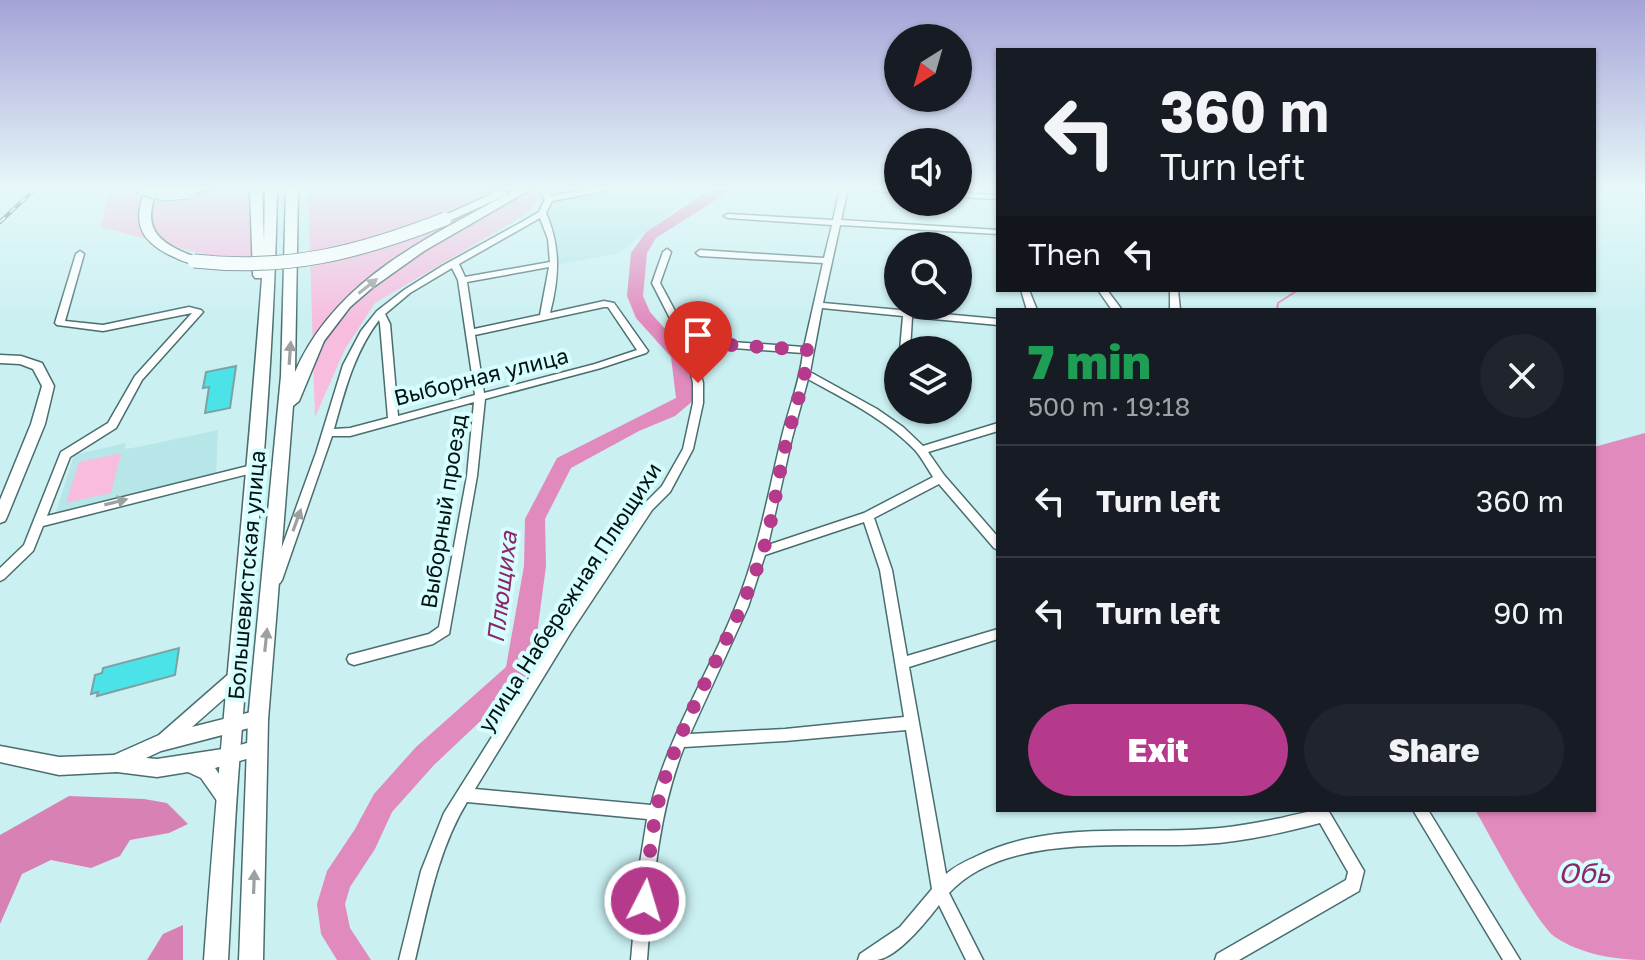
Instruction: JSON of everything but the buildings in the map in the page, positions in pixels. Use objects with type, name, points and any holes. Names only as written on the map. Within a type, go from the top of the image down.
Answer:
[{"type":"highway","points":[[149,234],[168,252],[194,261],[260,268],[301,264],[352,253],[405,234]]},
{"type":"highway","points":[[258,234],[264,357]]},
{"type":"highway","name":"Большевистская улица","points":[[216,960],[229,757],[256,468],[269,234]]},
{"type":"highway","name":"Большевистская улица","points":[[251,960],[259,718],[285,421],[292,312],[292,234]]},
{"type":"highway","points":[[285,421],[307,361],[330,322],[361,289],[447,234]]},
{"type":"main road","points":[[0,359],[21,360],[38,366],[48,386],[38,424],[0,517]]},
{"type":"main road","points":[[117,763],[159,743],[189,722],[237,677]]},
{"type":"main road","points":[[159,743],[259,718]]},
{"type":"main road","points":[[0,754],[59,766],[117,763],[157,768],[229,757],[258,748]]},
{"type":"main road","points":[[191,764],[207,772],[227,799]]},
{"type":"street","points":[[271,593],[328,433],[351,354],[380,313],[404,293],[507,234]]},
{"type":"street","points":[[471,333],[544,318],[555,282],[550,234]]},
{"type":"street","points":[[639,960],[656,813],[665,778],[734,627],[763,551],[789,433],[806,374],[808,350],[833,234]]},
{"type":"street","name":"улица Набережная Плющихи","points":[[407,960],[429,871],[449,818],[567,628],[648,507],[666,489],[688,449],[698,403],[698,383],[691,350],[656,283],[667,252]]},
{"type":"street","points":[[700,253],[827,261]]},
{"type":"street","points":[[0,576],[29,548],[65,455],[112,425],[138,378],[197,315],[195,310],[189,310],[103,328],[60,323],[80,254]]},
{"type":"street","points":[[462,280],[554,264]]},
{"type":"street","points":[[455,265],[462,280],[480,397]]},
{"type":"street","name":"Выборная улица","points":[[328,433],[350,432],[598,366],[643,351],[611,305],[544,318]]},
{"type":"street","points":[[818,305],[884,309]]},
{"type":"street","points":[[380,313],[385,324],[393,419]]},
{"type":"street","points":[[972,319],[996,322]]},
{"type":"street","points":[[685,342],[808,350]]},
{"type":"street","points":[[806,374],[873,411],[921,450],[940,478],[996,543]]},
{"type":"street","name":"Выборный проезд","points":[[354,659],[433,639],[445,630],[472,476],[480,397]]},
{"type":"street","points":[[921,450],[996,428]]},
{"type":"street","points":[[41,522],[256,468]]},
{"type":"street","points":[[763,551],[868,516],[940,478]]},
{"type":"street","points":[[868,516],[886,570],[941,893],[975,960]]},
{"type":"street","points":[[903,663],[996,635]]},
{"type":"street","points":[[681,741],[910,723]]},
{"type":"street","points":[[463,795],[656,813]]},
{"type":"street","points":[[1421,812],[1512,960]]},
{"type":"street","points":[[866,960],[908,930],[965,869],[1036,844],[1266,831],[1321,813],[1356,871],[1353,885],[1223,960]]},
{"type":"shaded area","points":[[127,234],[258,234],[257,268]]},
{"type":"shaded area","points":[[309,234],[493,234],[375,303],[345,349],[315,417]]},
{"type":"shaded area","points":[[549,234],[644,234],[617,254],[555,265]]},
{"type":"shaded area","points":[[218,430],[216,475],[56,512],[74,455],[126,443],[125,449],[138,447]]},
{"type":"shaded area","points":[[121,453],[111,493],[66,503],[79,462]]},
{"type":"shaded area","points":[[69,796],[167,803],[188,824],[169,833],[130,840],[120,856],[91,868],[51,860],[22,874],[0,924],[0,835]]},
{"type":"shaded area","points":[[183,925],[183,960],[147,960],[163,934]]},
{"type":"water","name":"Обь","points":[[1645,433],[1645,960],[1598,955],[1555,937],[1525,898],[1476,812],[1596,812],[1596,446]]},
{"type":"waterway","name":"Плющиха","points":[[356,960],[336,934],[331,904],[337,881],[365,839],[383,803],[425,756],[516,673],[523,649],[535,566],[535,519],[564,463],[632,426],[668,412],[685,400],[680,356],[642,314],[635,296],[639,253],[653,234]]},
{"type":"waterway","name":"Плющиха","points":[[1277,308],[1278,303],[1295,292]]},
{"type":"route","points":[[645,901],[650,842],[665,778],[701,693],[734,627],[763,551],[789,433],[806,374],[808,350],[685,342],[691,350],[698,383]]}]
